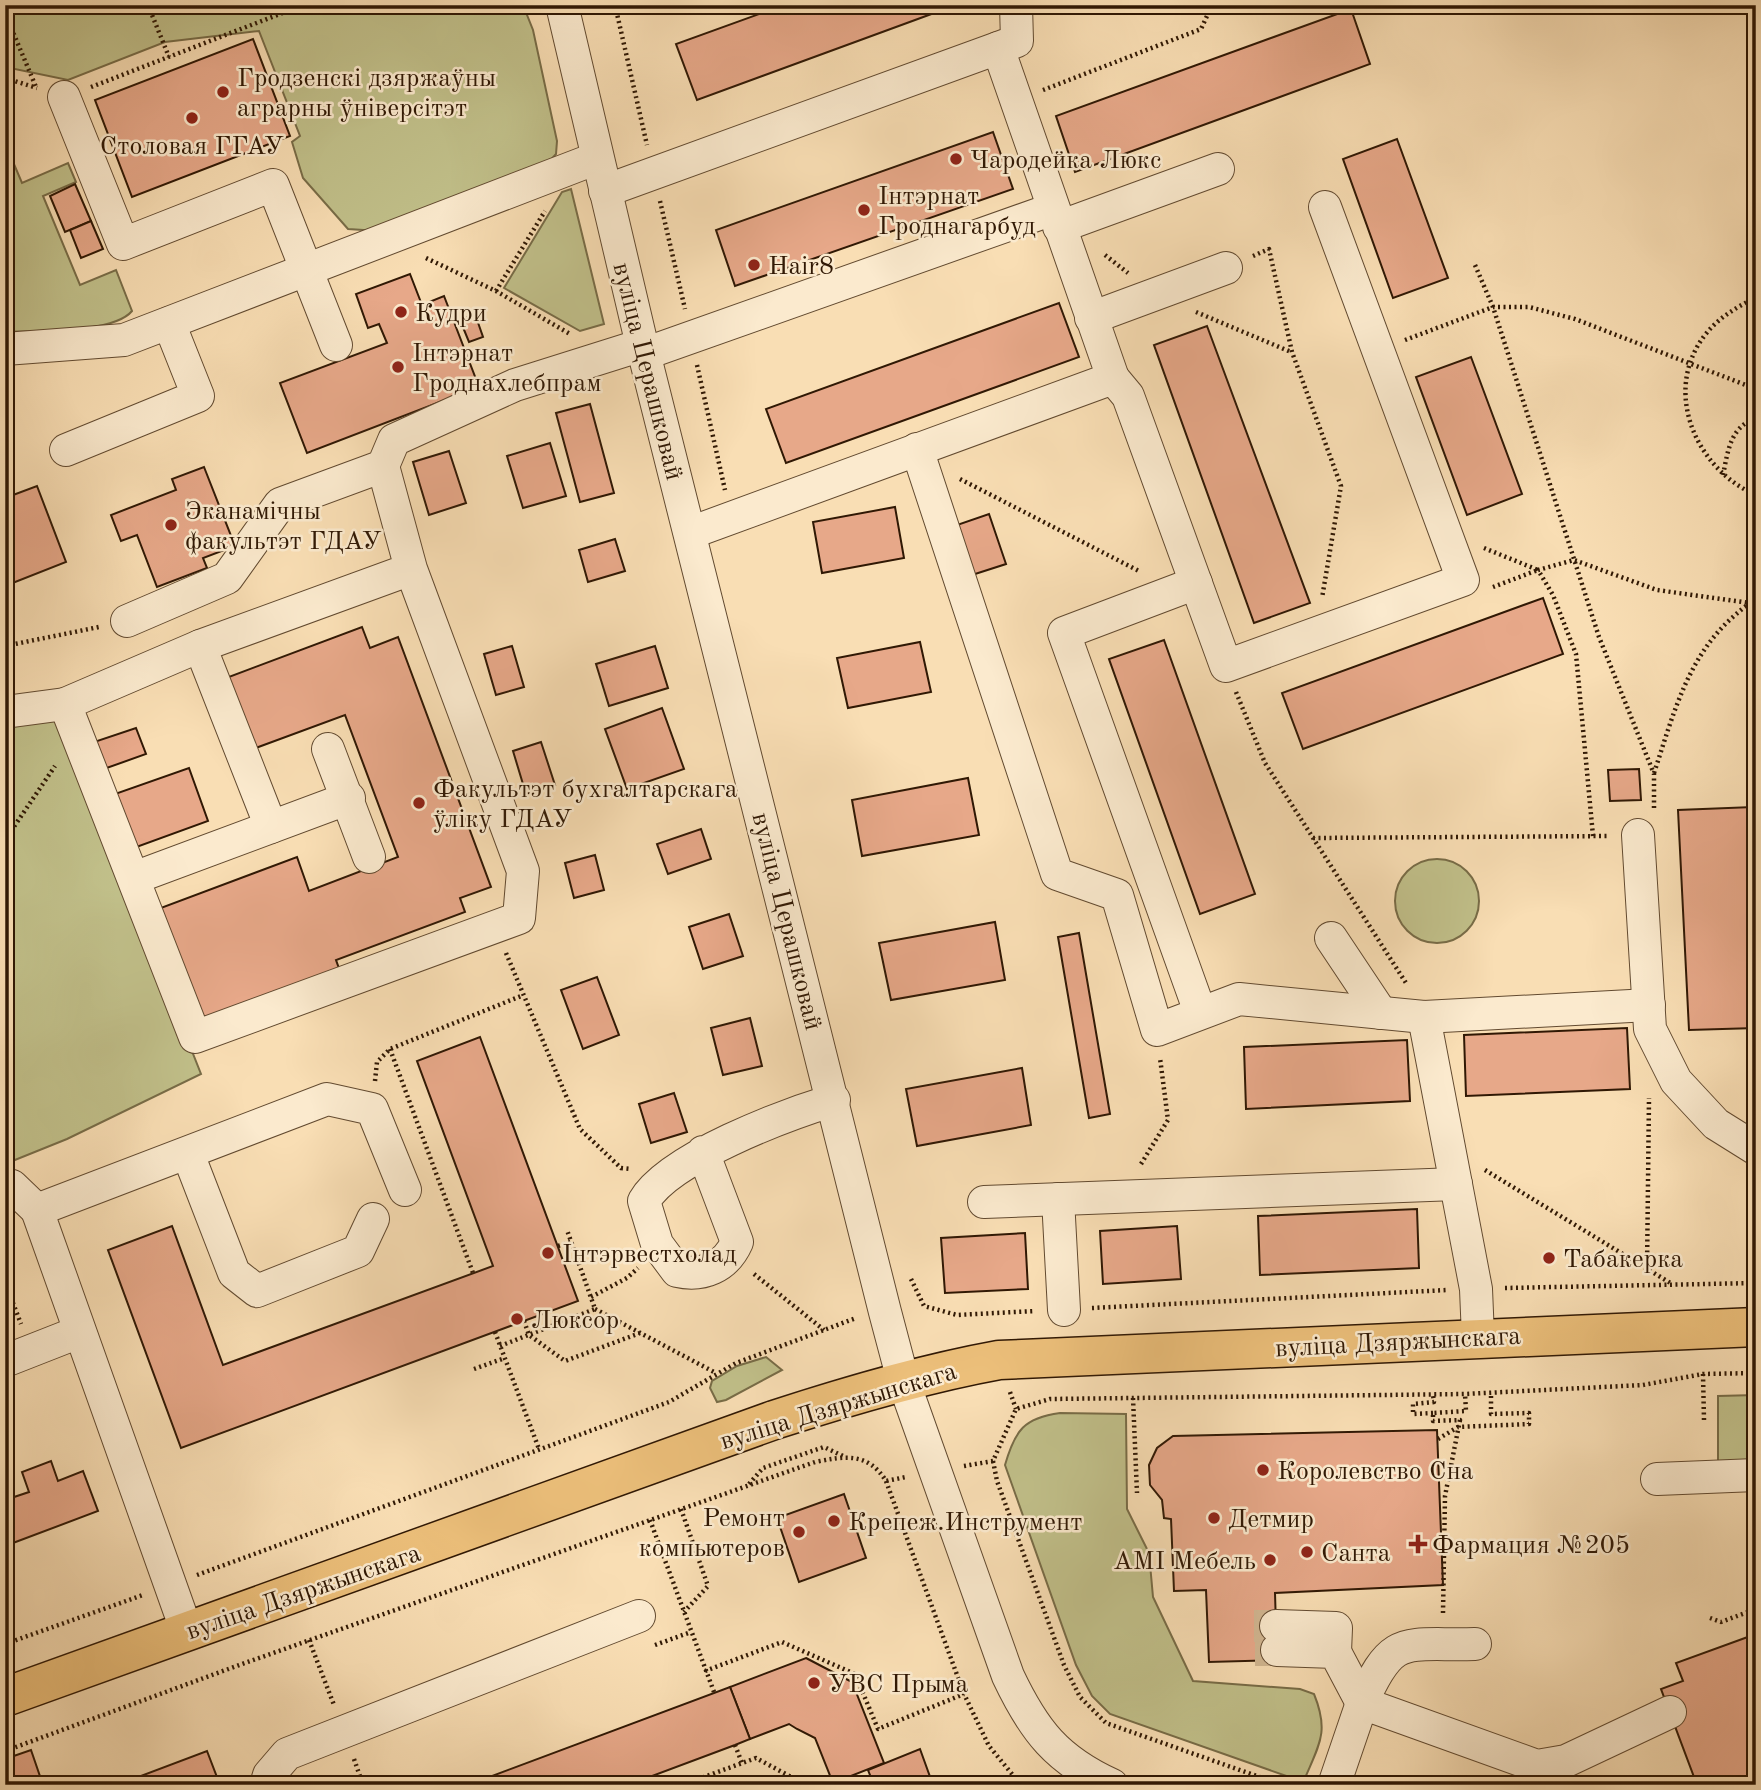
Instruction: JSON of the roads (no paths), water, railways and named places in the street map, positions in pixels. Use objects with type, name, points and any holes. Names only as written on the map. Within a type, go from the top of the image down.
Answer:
[{"type":"main road","name":"вуліца Дзяржынскага","points":[[5,1698],[774,1420],[903,1380],[999,1360],[1478,1337],[1756,1327]]},
{"type":"street","points":[[552,5],[575,62]]},
{"type":"street","name":"вуліца Церашковай","points":[[562,5],[643,349],[701,528],[834,1100],[903,1380],[1021,1703],[1056,1751],[1082,1771],[1112,1785]]},
{"type":"street","points":[[605,191],[1017,41],[1016,5]]},
{"type":"street","points":[[998,48],[1113,378],[1128,396],[1186,587],[1226,666],[1463,580],[1325,207]]},
{"type":"street","points":[[50,93],[123,244],[273,185],[336,345]]},
{"type":"street","points":[[5,349],[124,340],[597,158]]},
{"type":"street","points":[[65,704],[195,1037],[519,918],[523,871],[411,569],[383,466],[394,440],[515,385],[605,354],[643,349],[691,337],[1056,218],[1218,169]]},
{"type":"street","points":[[1091,318],[1226,268]]},
{"type":"street","points":[[66,450],[198,396],[169,323]]},
{"type":"street","points":[[701,528],[918,454],[1113,378]]},
{"type":"street","points":[[918,454],[1057,874],[1117,895],[1157,1030],[1238,999],[1424,1017],[1649,1005]]},
{"type":"street","points":[[127,621],[227,578],[280,504],[383,466]]},
{"type":"street","points":[[5,712],[65,704],[200,646],[411,569]]},
{"type":"street","points":[[1186,587],[1064,634],[1200,1012]]},
{"type":"street","points":[[200,646],[271,827]]},
{"type":"street","points":[[328,749],[349,798],[369,857]]},
{"type":"street","points":[[135,878],[349,798]]},
{"type":"street","points":[[1646,826],[1650,1029],[1676,1081],[1716,1124],[1756,1149]]},
{"type":"street","points":[[1331,938],[1381,1013]]},
{"type":"street","points":[[1424,1017],[1476,1289],[1478,1337]]},
{"type":"street","points":[[37,1210],[327,1099],[372,1109],[405,1190]]},
{"type":"street","points":[[703,1152],[737,1242],[731,1256],[704,1272],[691,1275],[677,1271],[660,1249],[644,1201],[651,1189],[668,1173],[703,1152],[834,1100]]},
{"type":"street","points":[[188,1154],[234,1273],[257,1291],[358,1251],[373,1219]]},
{"type":"street","points":[[984,1202],[1456,1184]]},
{"type":"street","points":[[5,1188],[12,1186],[37,1210],[187,1632]]},
{"type":"street","points":[[1058,1199],[1064,1310]]},
{"type":"street","points":[[18,1356],[79,1332]]},
{"type":"street","points":[[1657,1479],[1756,1475]]},
{"type":"street","points":[[266,1785],[269,1774],[287,1754],[639,1616]]},
{"type":"street","points":[[1276,1638],[1335,1652],[1362,1703],[1546,1775],[1566,1761],[1670,1712]]},
{"type":"street","points":[[1334,1785],[1362,1703],[1377,1668],[1390,1652],[1406,1646],[1475,1644]]},
{"type":"tunnel","points":[[1254,1626],[1276,1626]]},
{"type":"tunnel","points":[[1255,1650],[1277,1650]]},
{"type":"place","name":"Гродзенскі дзяржаўны аграрны ўніверсітэт","points":[[223,92]]},
{"type":"place","name":"Столовая ГГАУ","points":[[192,118]]},
{"type":"place","name":"Чародейка Люкс","points":[[956,159]]},
{"type":"place","name":"Інтэрнат Гроднагарбуд","points":[[864,210]]},
{"type":"place","name":"Hair8","points":[[754,265]]},
{"type":"place","name":"Кудри","points":[[401,312]]},
{"type":"place","name":"Інтэрнат Гроднахлебпрам","points":[[398,367]]},
{"type":"place","name":"Эканамічны факультэт ГДАУ","points":[[171,525]]},
{"type":"place","name":"Факультэт бухгалтарскага ўліку ГДАУ","points":[[419,803]]},
{"type":"place","name":"Інтэрвестхолад","points":[[548,1253]]},
{"type":"place","name":"Табакерка","points":[[1549,1258]]},
{"type":"place","name":"Люксор","points":[[517,1319]]},
{"type":"place","name":"Королевство Сна","points":[[1263,1470]]},
{"type":"place","name":"Детмир","points":[[1214,1518]]},
{"type":"place","name":"Крепеж.Инструмент","points":[[834,1521]]},
{"type":"place","name":"Ремонт компьютеров","points":[[799,1532]]},
{"type":"place","name":"Фармация №205","points":[[1418,1544]]},
{"type":"place","name":"Санта","points":[[1307,1552]]},
{"type":"place","name":"AMI Мебель","points":[[1270,1560]]},
{"type":"place","name":"УВС Прыма","points":[[814,1683]]}]
